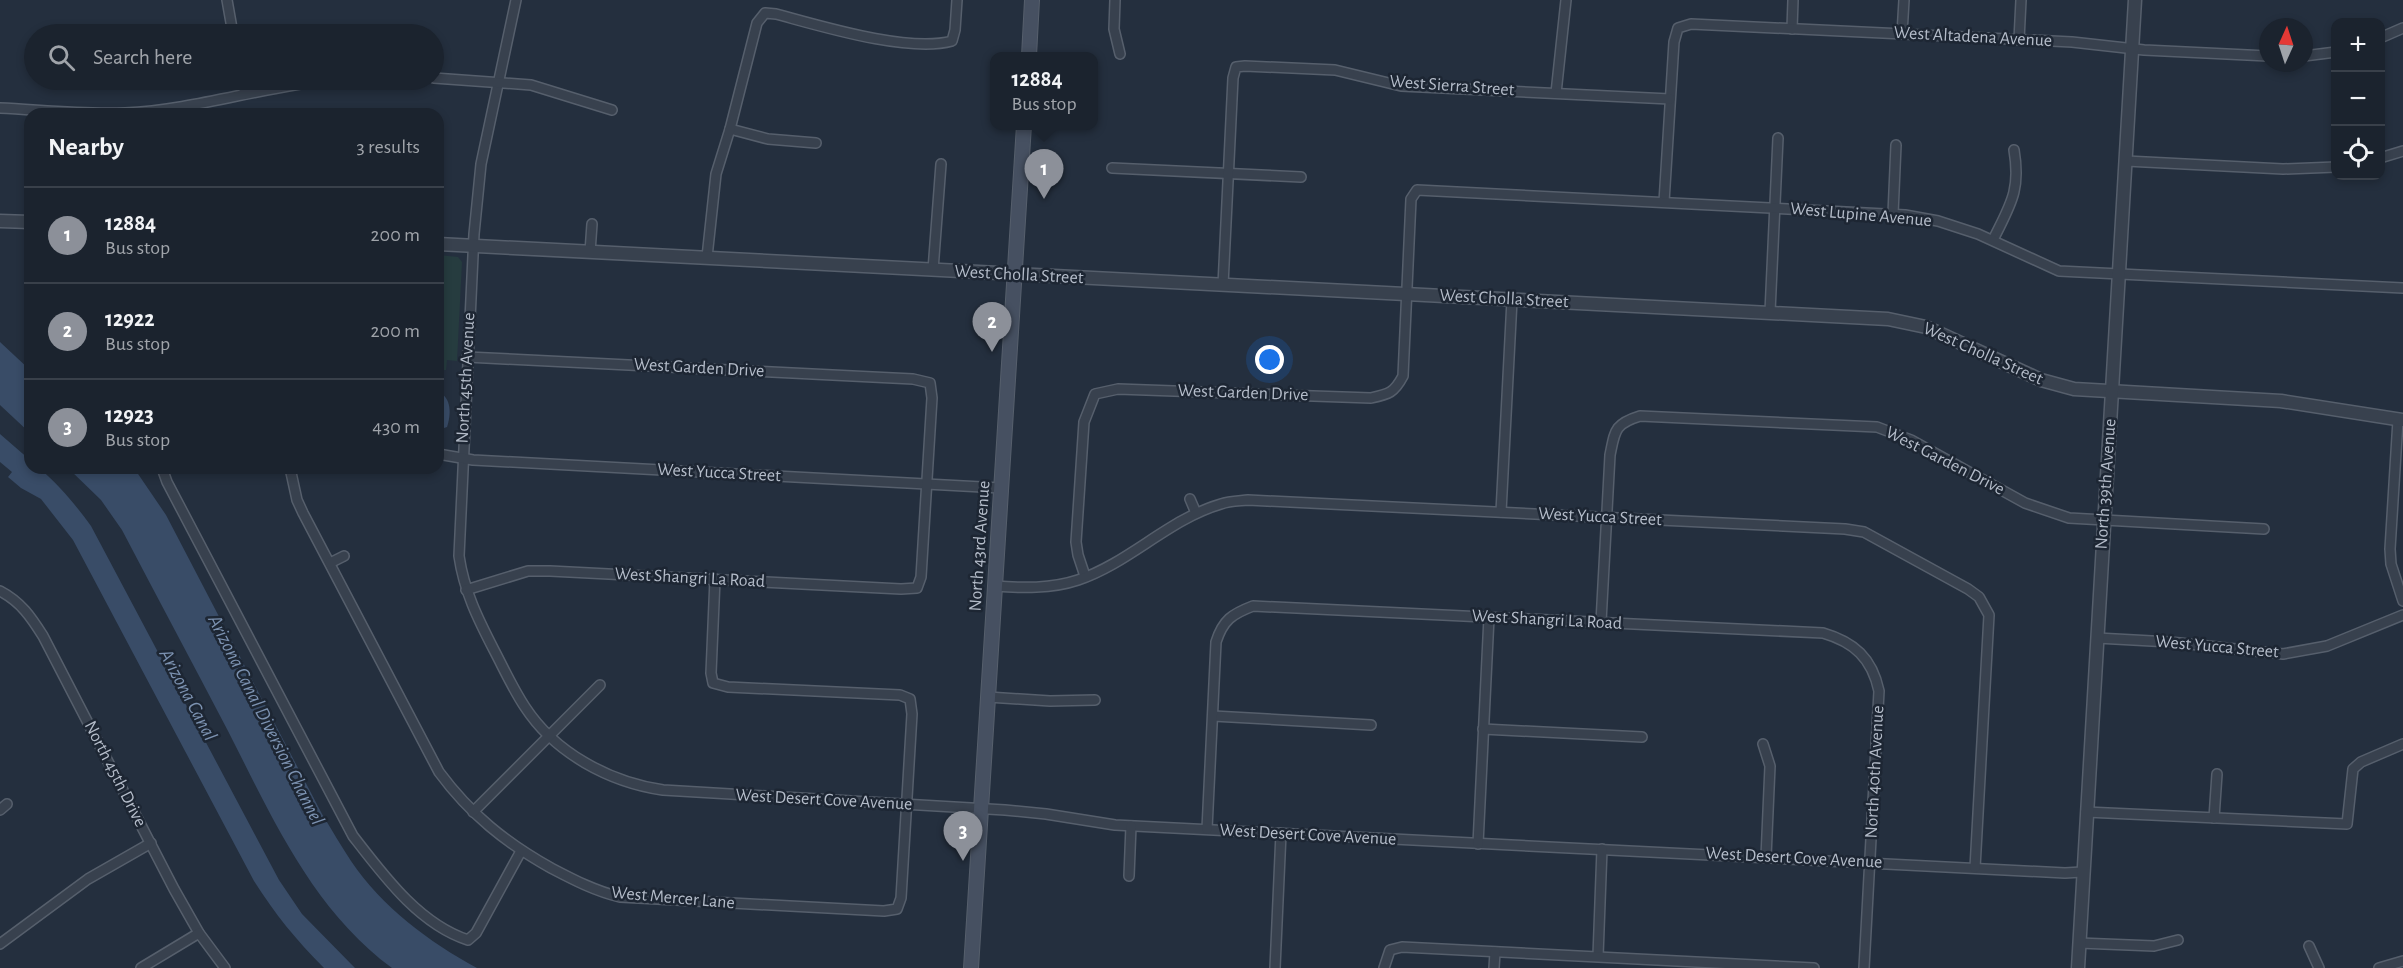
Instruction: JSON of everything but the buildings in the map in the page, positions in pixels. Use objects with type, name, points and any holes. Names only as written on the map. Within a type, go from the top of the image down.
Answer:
[{"type":"main road","points":[[1029,52],[1032,0]]},
{"type":"main road","name":"North 43rd Avenue","points":[[971,968],[1024,130]]},
{"type":"street","points":[[227,0],[231,24]]},
{"type":"street","name":"North 45th Avenue","points":[[516,0],[481,164],[473,246],[458,534],[459,556],[466,590],[476,615],[526,709],[550,735]]},
{"type":"street","points":[[707,258],[714,183],[757,23],[765,13],[862,35],[936,45],[952,41],[957,0]]},
{"type":"street","points":[[1115,0],[1114,29],[1120,54]]},
{"type":"street","points":[[1556,93],[1566,0]]},
{"type":"street","points":[[1792,29],[1793,0]]},
{"type":"street","points":[[1902,34],[1904,0]]},
{"type":"street","points":[[2019,40],[2021,0]]},
{"type":"street","name":"North 39th Avenue","points":[[2078,968],[2135,0]]},
{"type":"street","name":"West Altadena Avenue","points":[[1670,99],[1674,42],[1678,28],[1691,24],[2086,43],[2132,49],[2259,56]]},
{"type":"street","points":[[2385,36],[2403,28]]},
{"type":"street","points":[[2313,55],[2331,53]]},
{"type":"street","name":"West Sierra Street","points":[[1228,174],[1233,78],[1236,67],[1335,70],[1401,86],[1670,99]]},
{"type":"street","points":[[444,79],[539,87],[612,110]]},
{"type":"street","points":[[244,90],[245,94]]},
{"type":"street","points":[[163,108],[269,90]]},
{"type":"street","points":[[1664,202],[1670,99]]},
{"type":"street","points":[[0,108],[24,109]]},
{"type":"street","points":[[730,129],[768,139],[816,143]]},
{"type":"street","points":[[1770,312],[1778,138]]},
{"type":"street","points":[[1893,214],[1896,145]]},
{"type":"street","points":[[1993,240],[2015,194],[2017,174],[2014,150]]},
{"type":"street","points":[[2385,156],[2403,151]]},
{"type":"street","points":[[2126,161],[2283,169],[2331,167]]},
{"type":"street","points":[[933,270],[941,164]]},
{"type":"street","points":[[1112,168],[1301,177]]},
{"type":"street","points":[[1223,285],[1228,174]]},
{"type":"street","name":"West Lupine Avenue","points":[[1407,294],[1411,199],[1417,190],[1893,214],[1938,221],[1993,240],[2059,271],[2403,288]]},
{"type":"street","points":[[0,221],[24,222]]},
{"type":"street","points":[[590,252],[592,224]]},
{"type":"street","name":"West Cholla Street","points":[[444,244],[1874,318],[1902,321],[1926,327],[2049,383],[2074,389],[2281,401],[2401,420]]},
{"type":"street","name":"West Garden Drive","points":[[1085,576],[1076,542],[1084,422],[1095,394],[1118,389],[1371,398],[1391,393],[1403,376],[1407,294]]},
{"type":"street","points":[[1501,512],[1512,300]]},
{"type":"street","name":"West Garden Drive","points":[[467,357],[914,379],[930,383],[932,398],[926,484]]},
{"type":"street","name":"West Garden Drive","points":[[1606,517],[1610,455],[1615,434],[1622,423],[1640,416],[1877,427],[1911,440],[2025,503],[2069,518],[2264,529]]},
{"type":"street","points":[[2401,420],[2390,549],[2393,572],[2403,602]]},
{"type":"street","name":"West Yucca Street","points":[[444,455],[462,459],[1001,488]]},
{"type":"street","points":[[164,474],[353,836],[392,885],[410,903],[455,936],[468,940],[476,933],[521,851]]},
{"type":"street","name":"West Mercer Lane","points":[[291,474],[297,500],[439,772],[473,812],[521,851],[585,885],[620,897],[884,912],[897,909],[901,898],[906,804]]},
{"type":"street","name":"West Shangri La Road","points":[[466,590],[528,571],[917,588],[921,578],[926,484]]},
{"type":"street","points":[[1190,498],[1196,513]]},
{"type":"street","name":"West Yucca Street","points":[[995,586],[1038,587],[1059,584],[1085,576],[1196,513],[1223,503],[1261,500],[1856,530],[1968,589],[1978,597],[1989,615],[1975,868]]},
{"type":"street","points":[[1602,622],[1606,517]]},
{"type":"street","points":[[330,563],[344,556]]},
{"type":"street","points":[[715,579],[711,673],[713,683],[728,687],[900,695],[910,699],[912,714],[906,804]]},
{"type":"street","name":"North 45th Drive","points":[[12,585],[3,593],[21,604],[43,636],[199,933],[225,968]]},
{"type":"street","name":"West Shangri La Road","points":[[1213,716],[1216,642],[1221,627],[1230,618],[1253,606],[1823,633],[1840,638],[1861,652]]},
{"type":"street","name":"West Yucca Street","points":[[2097,638],[2170,642],[2283,654],[2326,646],[2403,615]]},
{"type":"street","points":[[1478,843],[1489,618]]},
{"type":"street","name":"North 40th Avenue","points":[[1861,652],[1876,675],[1880,703],[1864,968]]},
{"type":"street","points":[[473,812],[600,685]]},
{"type":"street","points":[[988,697],[1095,700]]},
{"type":"street","points":[[1207,830],[1213,716],[1371,725]]},
{"type":"street","points":[[1484,729],[1642,737]]},
{"type":"street","name":"West Desert Cove Avenue","points":[[550,735],[585,763],[615,778],[640,787],[680,792],[981,808],[1131,826],[2082,872]]},
{"type":"street","points":[[1763,744],[1770,766],[1766,857]]},
{"type":"street","points":[[2086,812],[2347,824],[2350,768],[2403,744]]},
{"type":"street","points":[[2214,818],[2217,774]]},
{"type":"street","points":[[1129,876],[1131,826]]},
{"type":"street","points":[[1275,968],[1281,833]]},
{"type":"street","points":[[0,944],[88,879],[151,843]]},
{"type":"street","points":[[1598,956],[1602,849]]},
{"type":"street","points":[[141,968],[199,933]]},
{"type":"street","points":[[2079,942],[2154,946],[2178,940]]},
{"type":"street","points":[[2309,945],[2319,968]]},
{"type":"street","points":[[1384,968],[1390,950],[1402,947],[1814,968]]},
{"type":"street","points":[[1494,968],[1495,952]]},
{"type":"street","points":[[2379,968],[2403,961]]},
{"type":"green space","points":[[444,256],[458,257],[462,262],[457,361],[447,360],[446,370],[444,370]]},
{"type":"water","points":[[0,342],[24,364],[24,427],[0,405]]},
{"type":"water","points":[[444,395],[450,412],[447,427],[444,428]]},
{"type":"water","points":[[0,434],[24,455],[24,474],[45,474],[73,502],[91,526],[279,880],[302,914],[355,968],[324,968],[286,926],[262,893],[73,540],[41,499],[21,488],[8,477],[12,472],[0,462]]},
{"type":"water","name":"Arizona Canal Diversion Channel","points":[[74,474],[138,474],[166,515],[322,814],[351,861],[377,893],[408,922],[441,947],[477,968],[392,968],[339,918],[296,860],[122,530],[101,500]]},
{"type":"place","name":"12884","points":[[1044,199]]},
{"type":"place","name":"12922","points":[[992,352]]},
{"type":"place","name":"12923","points":[[963,861]]},
{"type":"water label","name":"Arizona Canal","points":[[188,695]]}]
